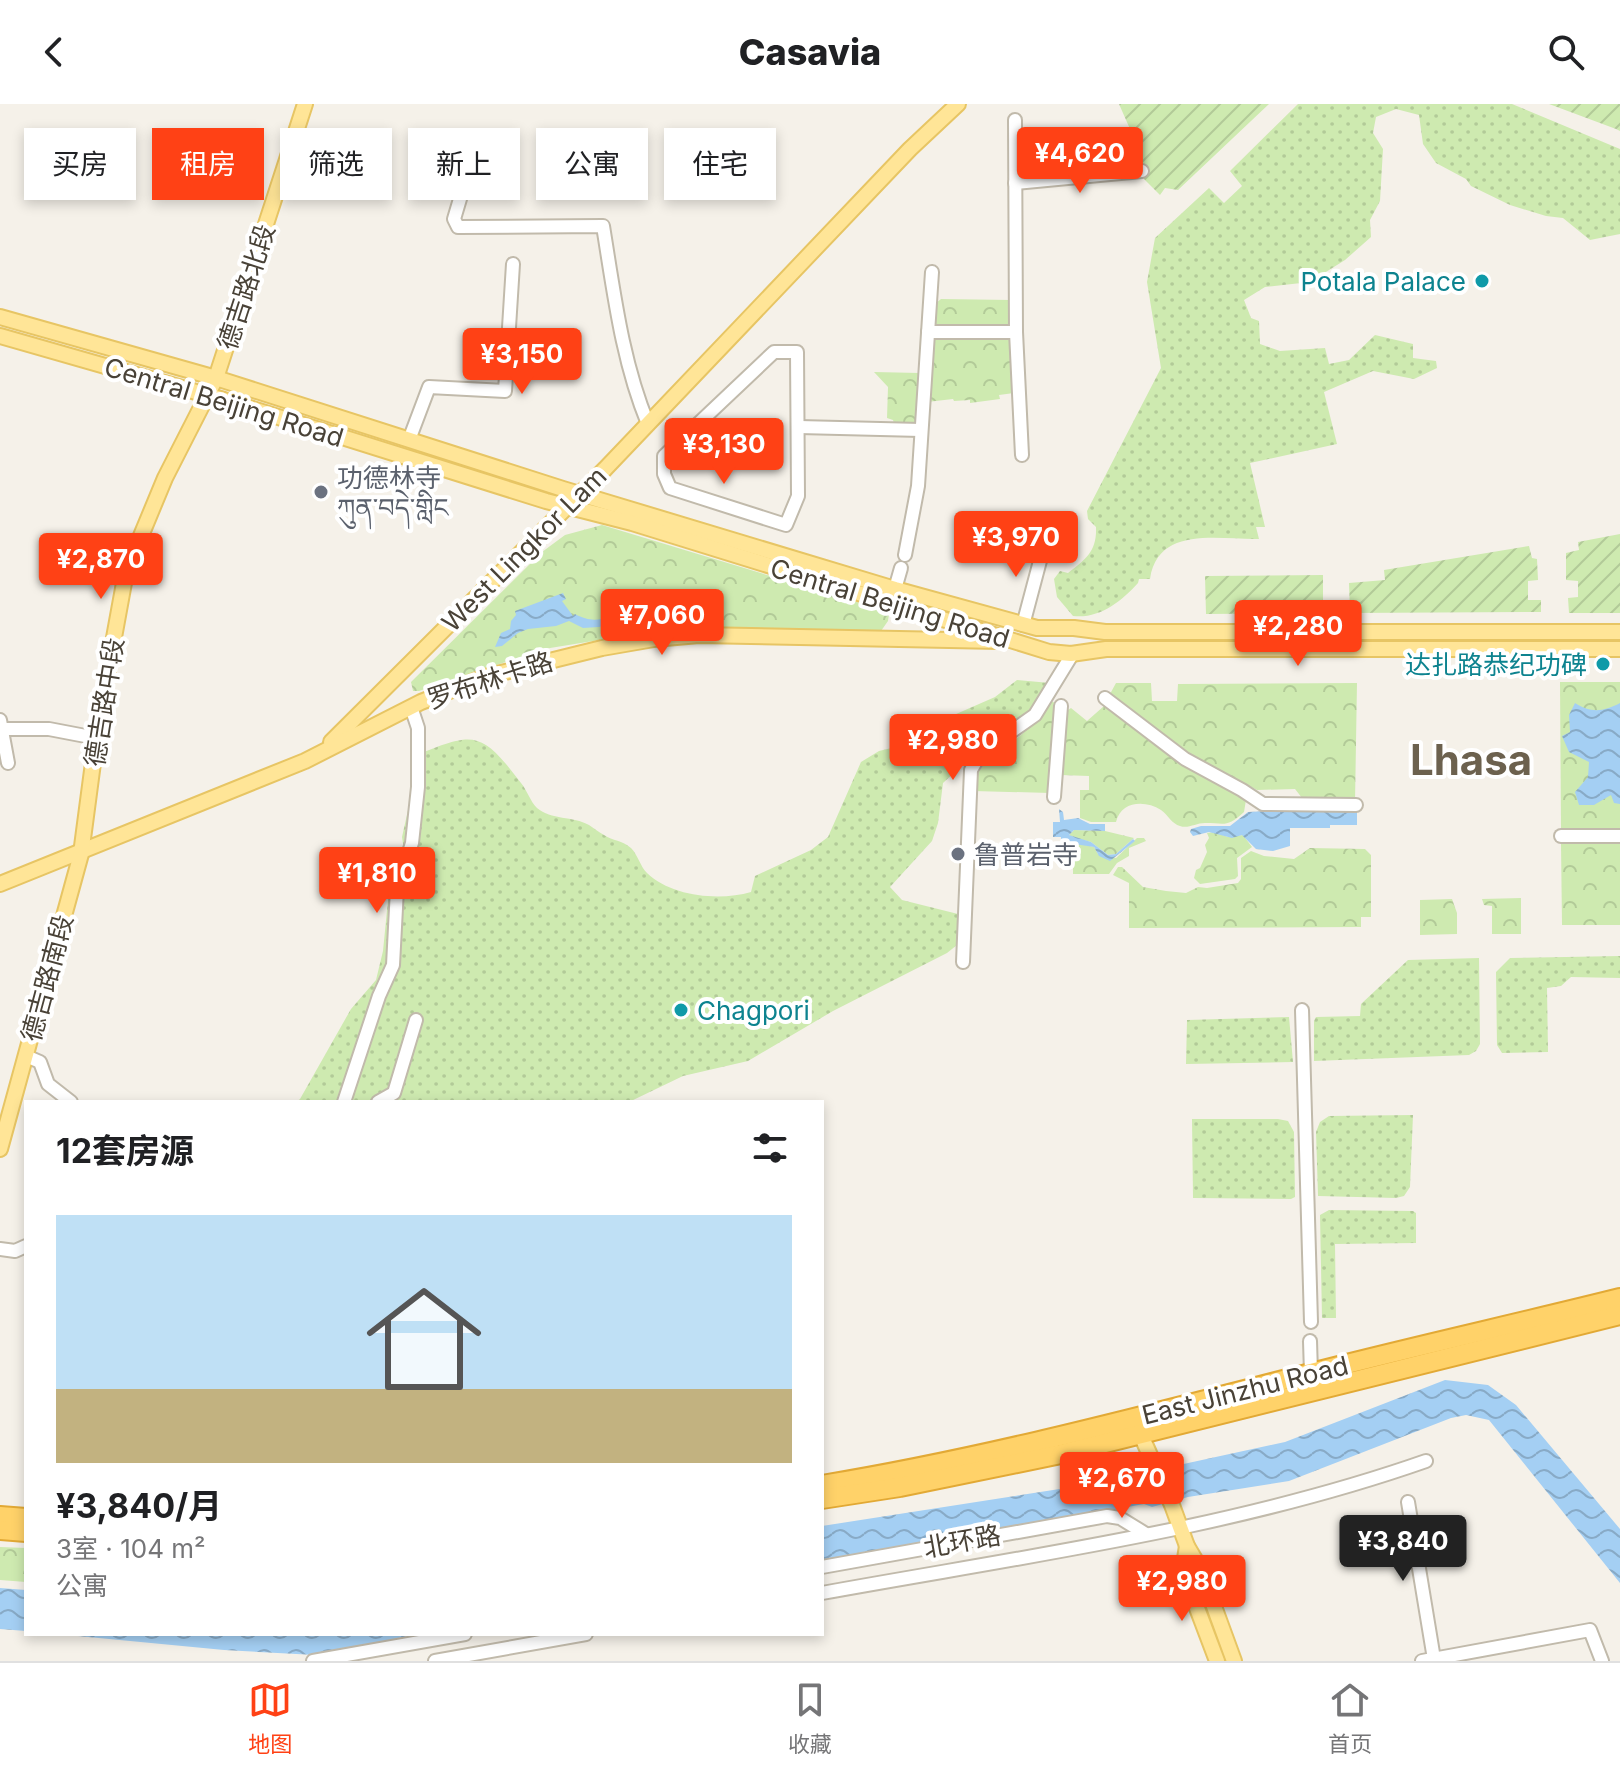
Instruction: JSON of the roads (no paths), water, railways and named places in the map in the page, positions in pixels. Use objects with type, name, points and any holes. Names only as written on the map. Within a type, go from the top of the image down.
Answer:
[{"type":"highway","name":"East Jinzhu Road","points":[[824,1499],[915,1484],[1061,1454],[1137,1426],[1311,1373],[1620,1298]]},
{"type":"highway","name":"East Jinzhu Road","points":[[824,1485],[1137,1426],[1620,1315]]},
{"type":"highway","points":[[0,1516],[24,1518]]},
{"type":"highway","points":[[0,1530],[24,1532]]},
{"type":"main road","name":"德吉路北段","points":[[216,378],[305,104]]},
{"type":"main road","name":"West Lingkor Lam","points":[[322,751],[648,424],[910,149],[958,104]]},
{"type":"main road","name":"Central Beijing Road","points":[[0,317],[216,378],[409,440],[574,499],[1049,652],[1106,649],[1620,649]]},
{"type":"main road","name":"Central Beijing Road","points":[[0,336],[207,395],[546,501],[574,499],[1023,625],[1105,632],[1620,632]]},
{"type":"main road","name":"德吉路中段","points":[[81,854],[96,738],[126,572],[165,478],[216,378]]},
{"type":"main road","name":"罗布林卡路","points":[[0,884],[81,854],[305,761],[411,707],[485,677],[548,660],[654,639],[699,635],[1015,642]]},
{"type":"main road","name":"德吉路南段","points":[[0,1149],[81,854]]},
{"type":"main road","points":[[1137,1426],[1187,1546],[1200,1568],[1234,1661]]},
{"type":"main road","points":[[1187,1546],[1183,1571],[1217,1661]]},
{"type":"street","points":[[1015,120],[1016,332],[1022,455]]},
{"type":"street","points":[[1015,183],[1142,171]]},
{"type":"street","points":[[460,200],[454,219],[458,227],[603,226],[619,326],[637,397],[648,424]]},
{"type":"street","points":[[409,440],[429,387],[505,391],[513,264]]},
{"type":"street","points":[[905,555],[918,486],[932,272]]},
{"type":"street","points":[[928,332],[1016,332]]},
{"type":"street","points":[[774,352],[797,352],[799,427],[798,496],[786,525],[670,488],[664,474],[664,456],[774,352]]},
{"type":"street","points":[[799,427],[921,430]]},
{"type":"street","points":[[1023,625],[1045,542]]},
{"type":"street","points":[[895,589],[901,568]]},
{"type":"street","points":[[963,962],[971,770],[981,753],[1035,715],[1073,653]]},
{"type":"street","points":[[1105,698],[1185,759],[1263,804],[1356,805]]},
{"type":"street","points":[[1054,797],[1061,706]]},
{"type":"street","points":[[345,1100],[379,996],[393,965],[397,889],[412,843],[418,787],[418,728],[411,707]]},
{"type":"street","points":[[8,763],[1,724],[96,738]]},
{"type":"street","points":[[1561,836],[1620,836]]},
{"type":"street","points":[[1302,1010],[1311,1322]]},
{"type":"street","points":[[382,1100],[394,1093],[416,1020]]},
{"type":"street","points":[[26,1056],[40,1062],[48,1084],[68,1100]]},
{"type":"street","points":[[0,1249],[15,1251],[24,1247]]},
{"type":"street","points":[[1310,1341],[1311,1373]]},
{"type":"street","points":[[824,1593],[1217,1521],[1360,1484],[1426,1461]]},
{"type":"street","points":[[1408,1502],[1428,1660],[1590,1630],[1602,1661]]},
{"type":"street","name":"北环路","points":[[824,1567],[1107,1516],[1120,1518],[1146,1534]]},
{"type":"street","points":[[313,1661],[438,1636],[440,1660],[575,1636]]},
{"type":"water","points":[[563,593],[566,599],[562,601],[573,616],[589,619],[612,615],[640,600],[651,599],[663,608],[658,610],[649,605],[625,619],[599,627],[583,628],[569,621],[556,626],[528,629],[502,646],[495,647],[501,633],[510,629],[515,611]]},
{"type":"water","points":[[1575,703],[1597,710],[1620,703],[1620,804],[1614,803],[1611,795],[1594,805],[1579,805],[1575,792],[1588,777],[1589,762],[1569,752],[1562,736],[1570,732],[1569,715]]},
{"type":"water","points":[[1331,808],[1331,812],[1357,812],[1357,825],[1290,828],[1290,846],[1273,851],[1256,849],[1242,835],[1232,838],[1209,832],[1193,836],[1190,832],[1201,826],[1230,826],[1248,812]]},
{"type":"water","points":[[1059,809],[1063,812],[1064,820],[1078,818],[1090,824],[1105,824],[1105,831],[1074,830],[1069,835],[1091,842],[1108,855],[1116,854],[1133,839],[1135,841],[1110,861],[1099,856],[1094,847],[1061,842],[1061,837],[1053,837],[1053,822],[1060,822]]},
{"type":"water","points":[[1445,1380],[1488,1385],[1516,1405],[1620,1529],[1620,1583],[1489,1420],[1466,1415],[1451,1418],[1289,1481],[1188,1497],[1152,1507],[1144,1504],[824,1563],[824,1526],[1137,1477],[1285,1442]]},
{"type":"water","points":[[0,1588],[24,1590],[24,1631],[0,1629]]},
{"type":"water","points":[[78,1636],[408,1636],[315,1655]]},
{"type":"place","name":"Potala Palace","points":[[1482,281]]},
{"type":"place","name":"功德林寺 ཀུན་བདེ་གླིང","points":[[321,492]]},
{"type":"place","name":"达扎路恭纪功碑","points":[[1603,664]]},
{"type":"place","name":"鲁普岩寺","points":[[958,854]]},
{"type":"place","name":"Chagpori","points":[[681,1010]]},
{"type":"district","name":"Lhasa","points":[[1471,759]]}]
